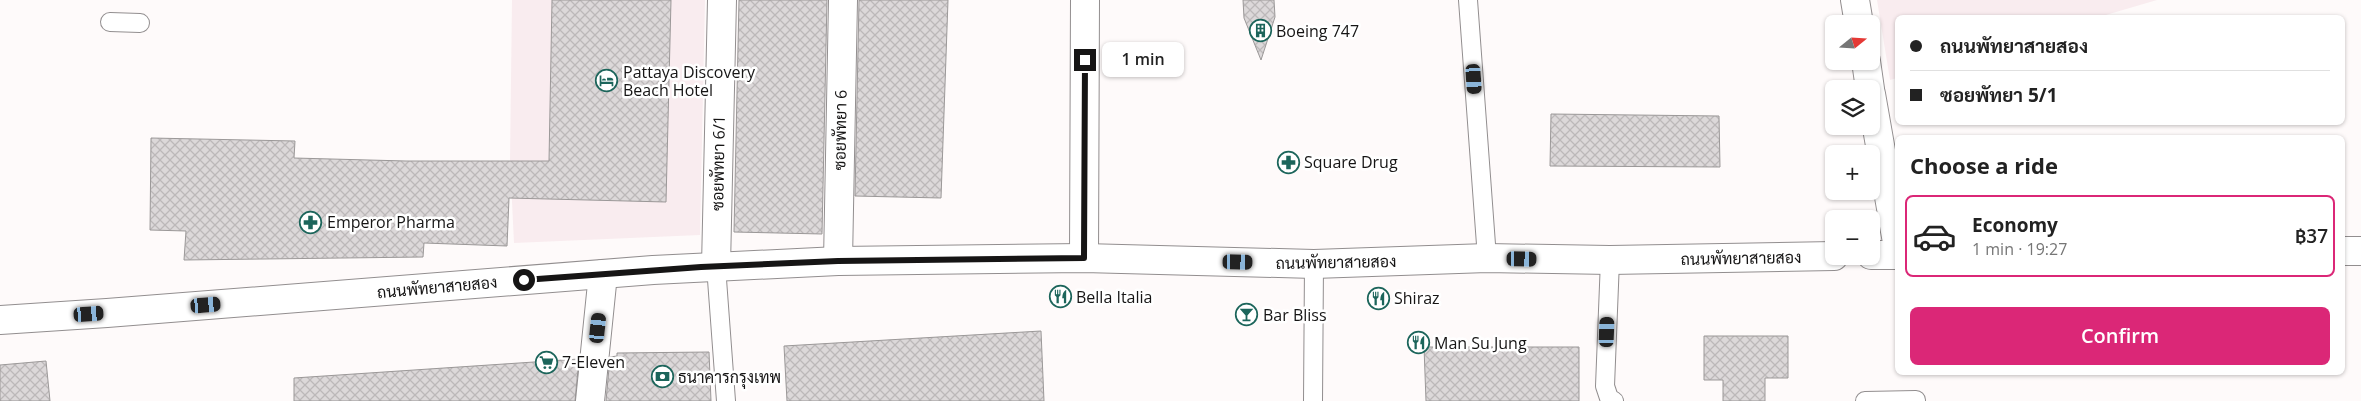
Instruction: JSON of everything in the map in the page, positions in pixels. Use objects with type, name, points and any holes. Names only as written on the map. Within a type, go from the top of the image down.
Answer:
[{"type":"main road","name":"ซอยพัทยา 6/1","points":[[716,266],[722,0]]},
{"type":"main road","name":"ซอยพัทยา 6","points":[[838,261],[843,0]]},
{"type":"main road","points":[[1084,258],[1085,0]]},
{"type":"main road","points":[[1855,0],[1858,15]]},
{"type":"main road","points":[[1878,135],[1895,231]]},
{"type":"main road","points":[[2345,251],[2361,251]]},
{"type":"main road","points":[[1880,255],[1895,255]]},
{"type":"main road","name":"ถนนพัทยาสายสอง","points":[[0,320],[716,266],[838,261],[1084,258],[1314,264],[1487,258],[1610,260],[1825,256]]},
{"type":"main road","points":[[590,401],[603,274]]},
{"type":"lane","points":[[1468,0],[1487,258]]},
{"type":"lane","points":[[110,22],[140,23]]},
{"type":"lane","points":[[1610,260],[1605,386],[1609,398],[1614,401]]},
{"type":"lane","points":[[1313,401],[1314,264]]},
{"type":"lane","points":[[716,266],[726,401]]},
{"type":"lane","points":[[1865,401],[1916,400]]},
{"type":"shaded area","name":"Pattaya Discovery Beach Hotel","points":[[512,0],[705,0],[700,235],[514,243],[510,161]]},
{"type":"shaded area","points":[[1877,0],[2157,0],[2106,15],[1895,15],[1895,79],[1890,80]]},
{"type":"building","points":[[552,0],[671,0],[666,202],[509,198],[507,246],[424,243],[423,257],[184,260],[186,231],[150,230],[151,138],[295,141],[294,158],[406,161],[549,161]]},
{"type":"building","points":[[739,0],[827,0],[822,234],[734,232]]},
{"type":"building","points":[[859,0],[948,0],[941,198],[855,196]]},
{"type":"building","name":"Boeing 747","points":[[1243,0],[1274,0],[1275,17],[1261,60],[1244,18]]},
{"type":"building","points":[[1551,114],[1719,116],[1720,167],[1550,166]]},
{"type":"building","points":[[1041,331],[1044,401],[787,401],[784,346]]},
{"type":"building","points":[[1704,336],[1788,336],[1788,378],[1765,378],[1765,401],[1723,401],[1723,380],[1704,380]]},
{"type":"building","points":[[1424,347],[1579,347],[1579,401],[1426,401]]},
{"type":"building","name":"ธนาคารกรุงเทพ","points":[[709,352],[711,401],[606,401],[610,357],[617,356],[617,353]]},
{"type":"building","points":[[579,359],[575,401],[294,401],[294,378]]},
{"type":"building","points":[[46,361],[50,401],[0,401],[0,365]]},
{"type":"place","name":"Boeing 747","points":[[1260,31]]},
{"type":"place","name":"Pattaya Discovery Beach Hotel","points":[[607,81]]},
{"type":"place","name":"Square Drug","points":[[1288,162]]},
{"type":"place","name":"Emperor Pharma","points":[[311,222]]},
{"type":"place","name":"Bella Italia","points":[[1060,297]]},
{"type":"place","name":"Shiraz","points":[[1378,298]]},
{"type":"place","name":"Bar Bliss","points":[[1247,315]]},
{"type":"place","name":"Man Su Jung","points":[[1418,343]]},
{"type":"place","name":"7-Eleven","points":[[546,362]]},
{"type":"place","name":"ธนาคารกรุงเทพ","points":[[662,377]]},
{"type":"route","points":[[524,280],[701,267],[838,261],[1084,258],[1085,60]]}]
